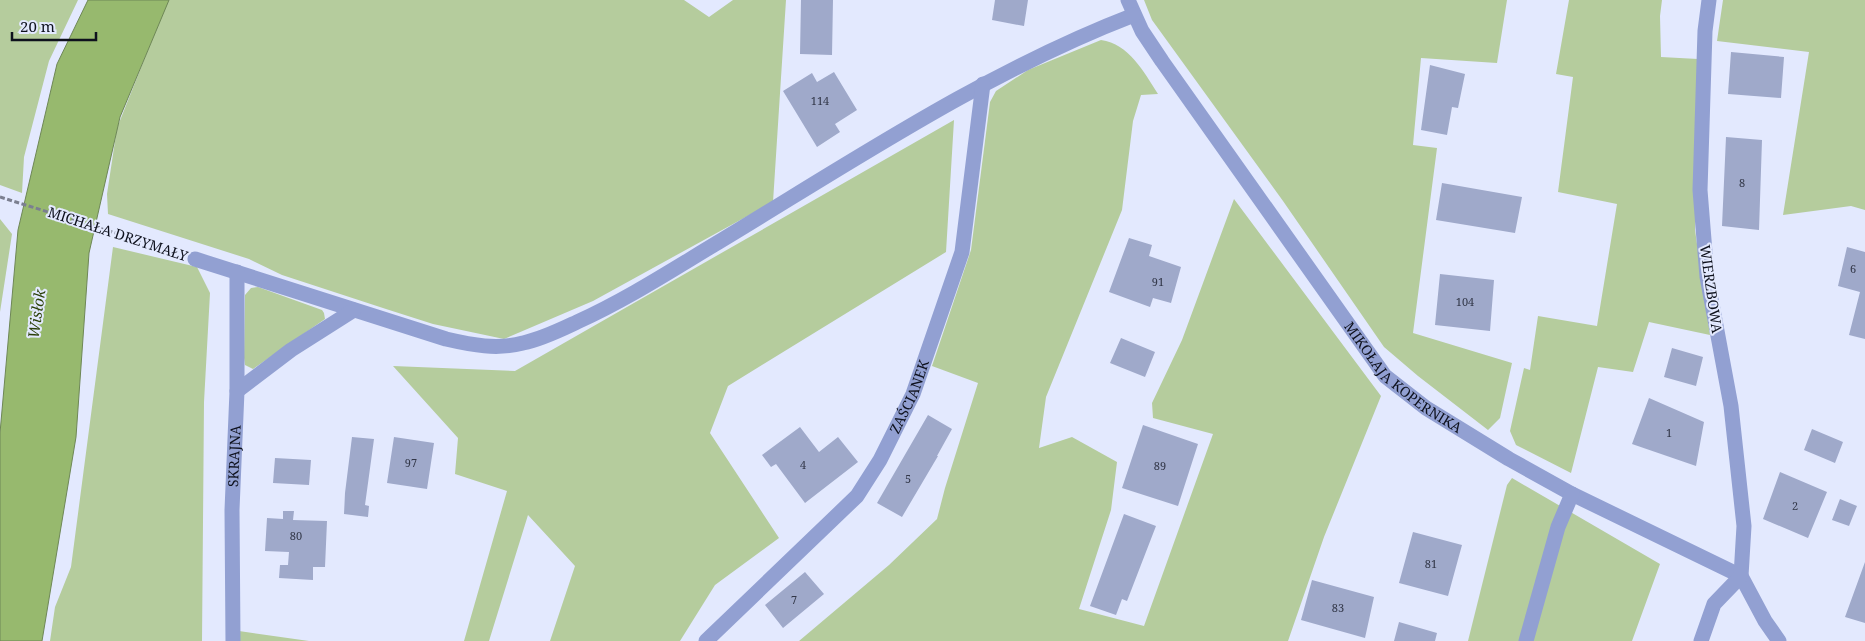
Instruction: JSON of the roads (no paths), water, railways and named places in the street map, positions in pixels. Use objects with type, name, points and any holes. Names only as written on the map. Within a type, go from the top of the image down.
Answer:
[{"type":"street","name":"MIKOŁAJA KOPERNIKA","points":[[1128,0],[1134,15],[1162,61],[1385,376],[1426,408],[1494,450],[1572,494],[1741,576]]},
{"type":"street","name":"WIERZBOWA","points":[[1709,0],[1705,30],[1700,190],[1707,277],[1733,424],[1744,526],[1741,576]]},
{"type":"street","name":"MICHAŁA DRZYMAŁY","points":[[195,258],[446,339],[480,346],[509,346],[536,340],[625,298],[983,84],[1050,50],[1134,15]]},
{"type":"street","name":"ZAŚCIANEK","points":[[706,641],[857,496],[880,460],[913,394],[962,252],[983,84]]},
{"type":"street","name":"SKRAJNA","points":[[233,641],[232,510],[237,391],[237,272]]},
{"type":"street","points":[[237,391],[291,350],[354,310]]},
{"type":"street","points":[[1526,641],[1558,527],[1572,494]]},
{"type":"street","points":[[1701,641],[1714,604],[1741,576],[1765,621],[1779,641]]},
{"type":"water","name":"Wisłok","points":[[88,0],[169,0],[120,117],[89,253],[76,437],[42,641],[0,641],[0,433],[18,230],[57,64]]}]
